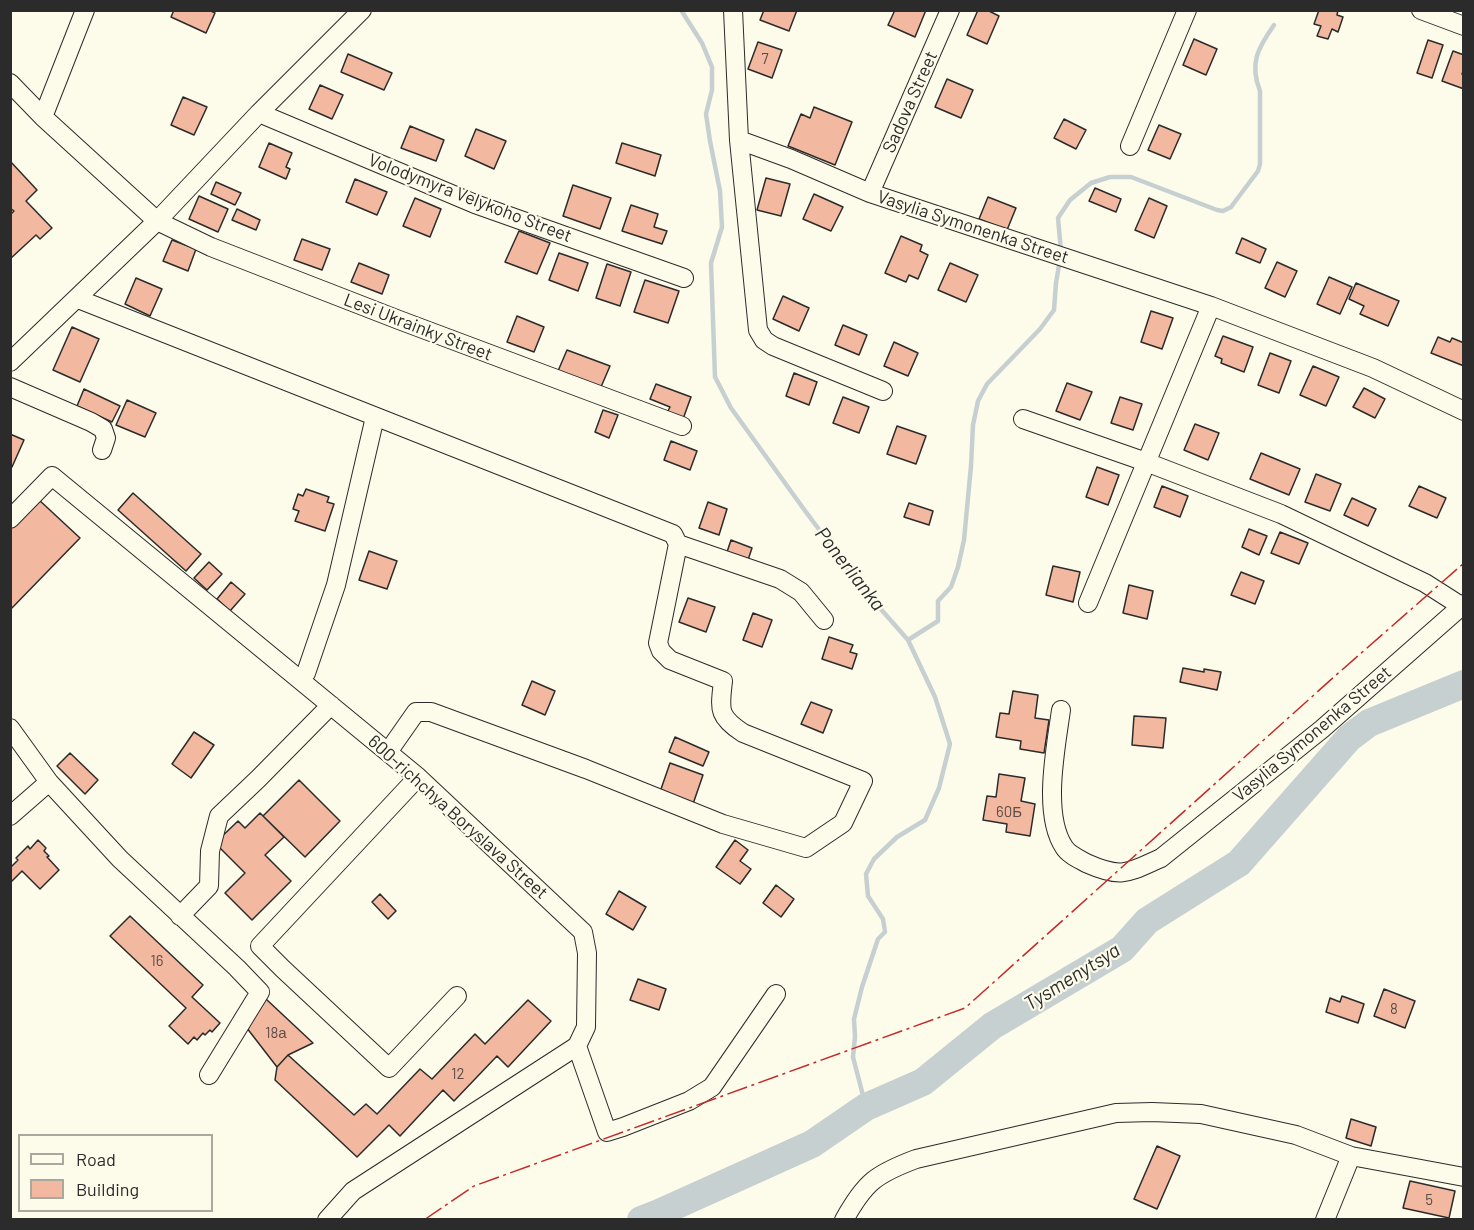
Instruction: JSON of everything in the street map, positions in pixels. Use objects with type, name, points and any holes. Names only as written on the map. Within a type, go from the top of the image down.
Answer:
[{"type":"street","points":[[43,117],[85,10]]},
{"type":"street","points":[[10,362],[157,222],[259,113],[362,10]]},
{"type":"street","points":[[733,10],[739,140],[758,330],[764,340],[773,345],[883,391]]},
{"type":"street","name":"Sadova Street","points":[[870,193],[950,10]]},
{"type":"street","points":[[1130,146],[1187,10]]},
{"type":"street","points":[[1421,10],[1464,26]]},
{"type":"street","name":"Lesi Ukrainky Street","points":[[10,83],[43,117],[157,222],[244,260],[682,426]]},
{"type":"street","name":"Volodymyra Velykoho Street","points":[[259,113],[475,204],[684,278]]},
{"type":"street","name":"Vasylia Symonenka Street","points":[[739,140],[791,159],[870,193],[1210,306],[1373,368],[1464,411]]},
{"type":"street","points":[[78,299],[673,534],[678,543],[658,643],[661,651],[670,660],[723,681],[721,704],[723,715],[729,724],[742,733],[863,781],[843,823],[806,848],[723,824],[586,769],[431,712],[416,712],[388,752]]},
{"type":"street","points":[[1088,603],[1210,306]]},
{"type":"street","points":[[10,387],[103,429],[106,438],[102,450]]},
{"type":"street","points":[[300,680],[306,674],[336,585],[375,417]]},
{"type":"street","name":"Vasylia Symonenka Street","points":[[1023,419],[1146,462],[1281,514],[1425,583],[1462,605],[1322,729],[1161,858],[1129,872],[1106,872],[1079,859],[1065,849],[1058,835],[1053,814],[1052,791],[1061,710]]},
{"type":"street","name":"600-richchya Boryslava Street","points":[[10,519],[52,476],[418,777],[583,932],[587,954],[586,1027],[577,1046]]},
{"type":"street","points":[[678,543],[780,579],[801,592],[824,620]]},
{"type":"street","points":[[180,916],[209,885],[210,851],[219,816],[331,705]]},
{"type":"street","points":[[10,728],[49,782],[120,859],[260,992]]},
{"type":"street","points":[[237,968],[418,777]]},
{"type":"street","points":[[10,816],[49,782]]},
{"type":"street","points":[[260,946],[389,1068],[457,996]]},
{"type":"street","points":[[209,1075],[260,992],[283,969]]},
{"type":"street","points":[[327,1219],[353,1191],[577,1046],[607,1132],[689,1101],[712,1087],[776,994]]},
{"type":"street","points":[[844,1220],[861,1191],[891,1168],[916,1159],[1116,1113],[1201,1114],[1296,1135],[1351,1156],[1464,1177]]},
{"type":"street","points":[[1325,1220],[1351,1156]]},
{"type":"building","points":[[174,10],[209,10],[215,13],[206,33],[171,17]]},
{"type":"building","points":[[764,10],[797,10],[789,31],[760,20]]},
{"type":"building","points":[[895,10],[926,10],[915,37],[888,25]]},
{"type":"building","points":[[978,10],[987,10],[999,16],[987,44],[967,35]]},
{"type":"building","points":[[1319,10],[1338,10],[1337,15],[1343,17],[1338,32],[1332,29],[1328,39],[1317,36],[1321,26],[1314,24]]},
{"type":"building","points":[[1194,39],[1217,49],[1206,75],[1183,65]]},
{"type":"building","points":[[1428,40],[1443,45],[1432,78],[1417,73]]},
{"type":"building","points":[[758,42],[782,50],[772,78],[748,69]]},
{"type":"building","points":[[1453,51],[1464,55],[1462,74],[1464,75],[1464,89],[1442,81]]},
{"type":"building","points":[[348,54],[392,73],[384,90],[341,72]]},
{"type":"building","points":[[947,79],[973,90],[961,118],[935,107]]},
{"type":"building","points":[[320,85],[343,95],[332,119],[309,109]]},
{"type":"building","points":[[183,97],[207,107],[194,135],[171,125]]},
{"type":"building","points":[[814,107],[852,122],[835,165],[788,146],[801,114],[810,118]]},
{"type":"building","points":[[1064,119],[1086,130],[1076,149],[1054,138]]},
{"type":"building","points":[[1159,125],[1181,134],[1170,159],[1148,150]]},
{"type":"building","points":[[410,126],[444,140],[436,161],[401,148]]},
{"type":"building","points":[[476,129],[506,141],[494,169],[465,156]]},
{"type":"building","points":[[269,143],[292,153],[286,167],[290,169],[286,179],[259,167]]},
{"type":"building","points":[[622,143],[661,155],[655,176],[616,163]]},
{"type":"building","points":[[10,161],[37,190],[26,201],[52,228],[40,239],[36,235],[10,259],[10,215],[14,211],[10,208]]},
{"type":"building","points":[[766,178],[790,184],[781,216],[757,210]]},
{"type":"building","points":[[355,179],[387,192],[377,215],[346,202]]},
{"type":"building","points":[[216,182],[241,193],[235,205],[211,194]]},
{"type":"building","points":[[573,185],[611,198],[600,229],[563,216]]},
{"type":"building","points":[[1095,188],[1121,199],[1116,212],[1089,201]]},
{"type":"building","points":[[814,194],[843,207],[831,231],[803,219]]},
{"type":"building","points":[[199,196],[228,209],[218,232],[189,219]]},
{"type":"building","points":[[988,197],[1016,208],[1007,230],[979,219]]},
{"type":"building","points":[[415,198],[441,209],[430,237],[403,226]]},
{"type":"building","points":[[1149,198],[1167,206],[1154,238],[1135,230]]},
{"type":"building","points":[[631,205],[658,214],[654,227],[667,231],[662,244],[622,231]]},
{"type":"building","points":[[237,209],[260,220],[256,230],[232,220]]},
{"type":"building","points":[[519,231],[550,243],[537,274],[505,262]]},
{"type":"building","points":[[901,236],[922,245],[920,251],[928,255],[918,279],[909,275],[906,282],[885,273]]},
{"type":"building","points":[[1242,238],[1266,249],[1260,263],[1236,253]]},
{"type":"building","points":[[302,239],[330,249],[322,270],[294,260]]},
{"type":"building","points":[[172,240],[196,249],[188,271],[163,261]]},
{"type":"building","points":[[559,253],[588,263],[578,291],[549,280]]},
{"type":"building","points":[[1277,262],[1297,271],[1285,297],[1265,288]]},
{"type":"building","points":[[359,263],[389,275],[382,294],[351,282]]},
{"type":"building","points":[[950,263],[978,275],[966,302],[938,290]]},
{"type":"building","points":[[607,264],[631,272],[620,306],[596,298]]},
{"type":"building","points":[[1329,277],[1352,287],[1340,314],[1317,304]]},
{"type":"building","points":[[136,278],[162,289],[150,316],[125,304]]},
{"type":"building","points":[[645,280],[679,291],[668,323],[634,312]]},
{"type":"building","points":[[1356,283],[1399,301],[1388,326],[1360,314],[1364,306],[1349,299]]},
{"type":"building","points":[[783,296],[809,308],[799,331],[773,319]]},
{"type":"building","points":[[1151,311],[1173,318],[1162,349],[1141,342]]},
{"type":"building","points":[[517,316],[544,327],[534,352],[507,342]]},
{"type":"building","points":[[843,325],[867,335],[859,355],[835,345]]},
{"type":"building","points":[[72,327],[99,339],[80,382],[53,370]]},
{"type":"building","points":[[1223,336],[1253,347],[1244,372],[1221,363],[1222,359],[1215,356]]},
{"type":"building","points":[[1438,337],[1450,342],[1452,338],[1464,343],[1464,366],[1431,353]]},
{"type":"building","points":[[894,342],[918,353],[908,376],[884,366]]},
{"type":"building","points":[[567,350],[610,366],[601,387],[558,371]]},
{"type":"building","points":[[1270,353],[1291,361],[1279,393],[1258,385]]},
{"type":"building","points":[[1313,366],[1339,377],[1326,406],[1300,395]]},
{"type":"building","points":[[794,373],[817,382],[809,405],[786,396]]},
{"type":"building","points":[[1067,383],[1092,392],[1080,420],[1056,411]]},
{"type":"building","points":[[656,384],[691,397],[683,419],[667,413],[670,407],[650,399]]},
{"type":"building","points":[[1364,388],[1385,399],[1375,418],[1353,407]]},
{"type":"building","points":[[84,389],[120,406],[112,422],[77,406]]},
{"type":"building","points":[[843,397],[869,407],[859,433],[833,423]]},
{"type":"building","points":[[1120,397],[1142,404],[1133,430],[1111,423]]},
{"type":"building","points":[[127,400],[156,413],[145,437],[116,425]]},
{"type":"building","points":[[603,410],[618,415],[609,438],[595,432]]},
{"type":"building","points":[[1195,424],[1219,433],[1208,460],[1184,450]]},
{"type":"building","points":[[897,426],[926,436],[916,464],[887,454]]},
{"type":"building","points":[[10,434],[24,440],[12,467],[10,466]]},
{"type":"building","points":[[671,441],[697,451],[690,470],[664,460]]},
{"type":"building","points":[[1261,453],[1300,469],[1289,495],[1250,479]]},
{"type":"building","points":[[1097,467],[1119,475],[1108,505],[1086,497]]},
{"type":"building","points":[[1316,474],[1341,484],[1330,511],[1305,502]]},
{"type":"building","points":[[1162,486],[1188,496],[1180,517],[1154,507]]},
{"type":"building","points":[[1419,486],[1446,498],[1437,518],[1409,506]]},
{"type":"building","points":[[306,489],[329,497],[327,502],[334,504],[325,531],[295,521],[299,511],[293,509],[298,494],[303,496]]},
{"type":"building","points":[[133,493],[201,554],[186,571],[118,510]]},
{"type":"building","points":[[1352,498],[1376,509],[1368,526],[1344,515]]},
{"type":"building","points":[[38,499],[80,538],[10,610],[10,528]]},
{"type":"building","points":[[708,502],[727,509],[719,535],[699,528]]},
{"type":"building","points":[[909,503],[933,511],[929,525],[904,517]]},
{"type":"building","points":[[1249,529],[1267,536],[1259,555],[1242,547]]},
{"type":"building","points":[[1280,532],[1308,543],[1299,564],[1271,553]]},
{"type":"building","points":[[731,540],[752,548],[748,560],[727,552]]},
{"type":"building","points":[[369,551],[397,561],[387,589],[359,580]]},
{"type":"building","points":[[209,562],[222,574],[207,590],[194,578]]},
{"type":"building","points":[[1053,566],[1080,572],[1073,602],[1046,595]]},
{"type":"building","points":[[1241,572],[1264,581],[1255,604],[1231,595]]},
{"type":"building","points":[[231,582],[245,594],[230,611],[217,599]]},
{"type":"building","points":[[1129,585],[1153,591],[1147,619],[1123,613]]},
{"type":"building","points":[[688,598],[715,607],[706,632],[679,622]]},
{"type":"building","points":[[753,613],[772,620],[762,647],[743,640]]},
{"type":"building","points":[[829,637],[853,645],[850,652],[857,654],[852,669],[822,659]]},
{"type":"building","points":[[1183,668],[1221,672],[1217,690],[1180,682]]},
{"type":"building","points":[[532,681],[555,691],[545,715],[522,705]]},
{"type":"building","points":[[1013,691],[1038,695],[1035,718],[1049,720],[1044,753],[1020,749],[1021,741],[996,737],[1000,713],[1009,714]]},
{"type":"building","points":[[811,702],[832,710],[823,733],[801,724]]},
{"type":"building","points":[[1134,716],[1166,718],[1163,748],[1132,745]]},
{"type":"building","points":[[194,732],[214,745],[191,778],[172,764]]},
{"type":"building","points":[[675,737],[709,752],[703,766],[669,752]]},
{"type":"building","points":[[70,753],[98,780],[85,794],[57,766]]},
{"type":"building","points":[[670,763],[703,775],[693,804],[660,792]]},
{"type":"building","points":[[999,774],[1025,778],[1021,801],[1035,804],[1030,836],[1006,832],[1007,824],[983,820],[987,796],[996,797]]},
{"type":"building","points":[[299,780],[340,821],[305,857],[263,816]]},
{"type":"building","points":[[260,813],[284,837],[265,855],[291,881],[252,920],[225,893],[245,873],[215,843],[238,821],[245,828]]},
{"type":"building","points":[[38,840],[46,848],[44,851],[49,856],[47,857],[59,870],[40,889],[22,871],[10,883],[10,866],[18,860],[16,858],[28,846],[30,849]]},
{"type":"building","points":[[735,840],[748,850],[740,861],[751,869],[740,884],[716,867]]},
{"type":"building","points":[[776,885],[794,899],[781,917],[763,903]]},
{"type":"building","points":[[619,891],[646,907],[633,930],[606,914]]},
{"type":"building","points":[[380,894],[396,911],[388,919],[372,902]]},
{"type":"building","points":[[130,916],[203,985],[192,997],[220,1023],[212,1032],[210,1030],[205,1035],[203,1033],[197,1040],[194,1037],[188,1044],[169,1026],[186,1008],[110,936]]},
{"type":"building","points":[[638,979],[666,989],[659,1010],[630,1000]]},
{"type":"building","points":[[1384,989],[1415,1001],[1405,1028],[1374,1016]]},
{"type":"building","points":[[1342,996],[1364,1004],[1358,1023],[1326,1012],[1330,998],[1340,1002]]},
{"type":"building","points":[[266,999],[313,1043],[288,1055],[277,1067],[243,1023]]},
{"type":"building","points":[[528,1000],[551,1021],[508,1067],[497,1056],[454,1101],[443,1090],[400,1136],[389,1125],[357,1157],[275,1080],[277,1067],[288,1055],[354,1115],[366,1104],[377,1114],[420,1069],[432,1079],[475,1034],[485,1044]]},
{"type":"building","points":[[1351,1119],[1376,1127],[1371,1146],[1346,1138]]},
{"type":"building","points":[[1157,1146],[1180,1156],[1157,1209],[1134,1199]]},
{"type":"building","points":[[1410,1181],[1455,1191],[1449,1218],[1403,1208]]},
{"type":"waterway","name":"Ponerlianka","points":[[681,10],[702,43],[712,67],[712,90],[706,114],[720,191],[722,227],[711,263],[715,377],[731,408],[803,508],[864,590],[908,640],[935,697],[950,744],[939,788],[925,820],[897,837],[874,859],[866,874],[868,896],[883,919],[885,932],[878,939],[854,1019],[853,1057],[866,1107]]},
{"type":"waterway","points":[[1061,251],[1058,218],[1070,200],[1091,183],[1110,177],[1131,177],[1217,210],[1223,211],[1231,207],[1258,171],[1260,164],[1260,91],[1255,64],[1260,49],[1274,25]]},
{"type":"waterway","points":[[908,640],[938,621],[938,601],[951,587],[958,567],[964,540],[973,425],[978,401],[987,384],[1040,329],[1054,310],[1060,259]]},
{"type":"waterway","name":"Tysmenytsya","points":[[641,1220],[812,1144],[866,1107],[923,1082],[992,1026],[1122,949],[1147,921],[1239,863],[1349,738],[1369,723],[1464,684]]},
{"type":"power","points":[[424,1220],[474,1186],[965,1008],[1464,563]]}]
